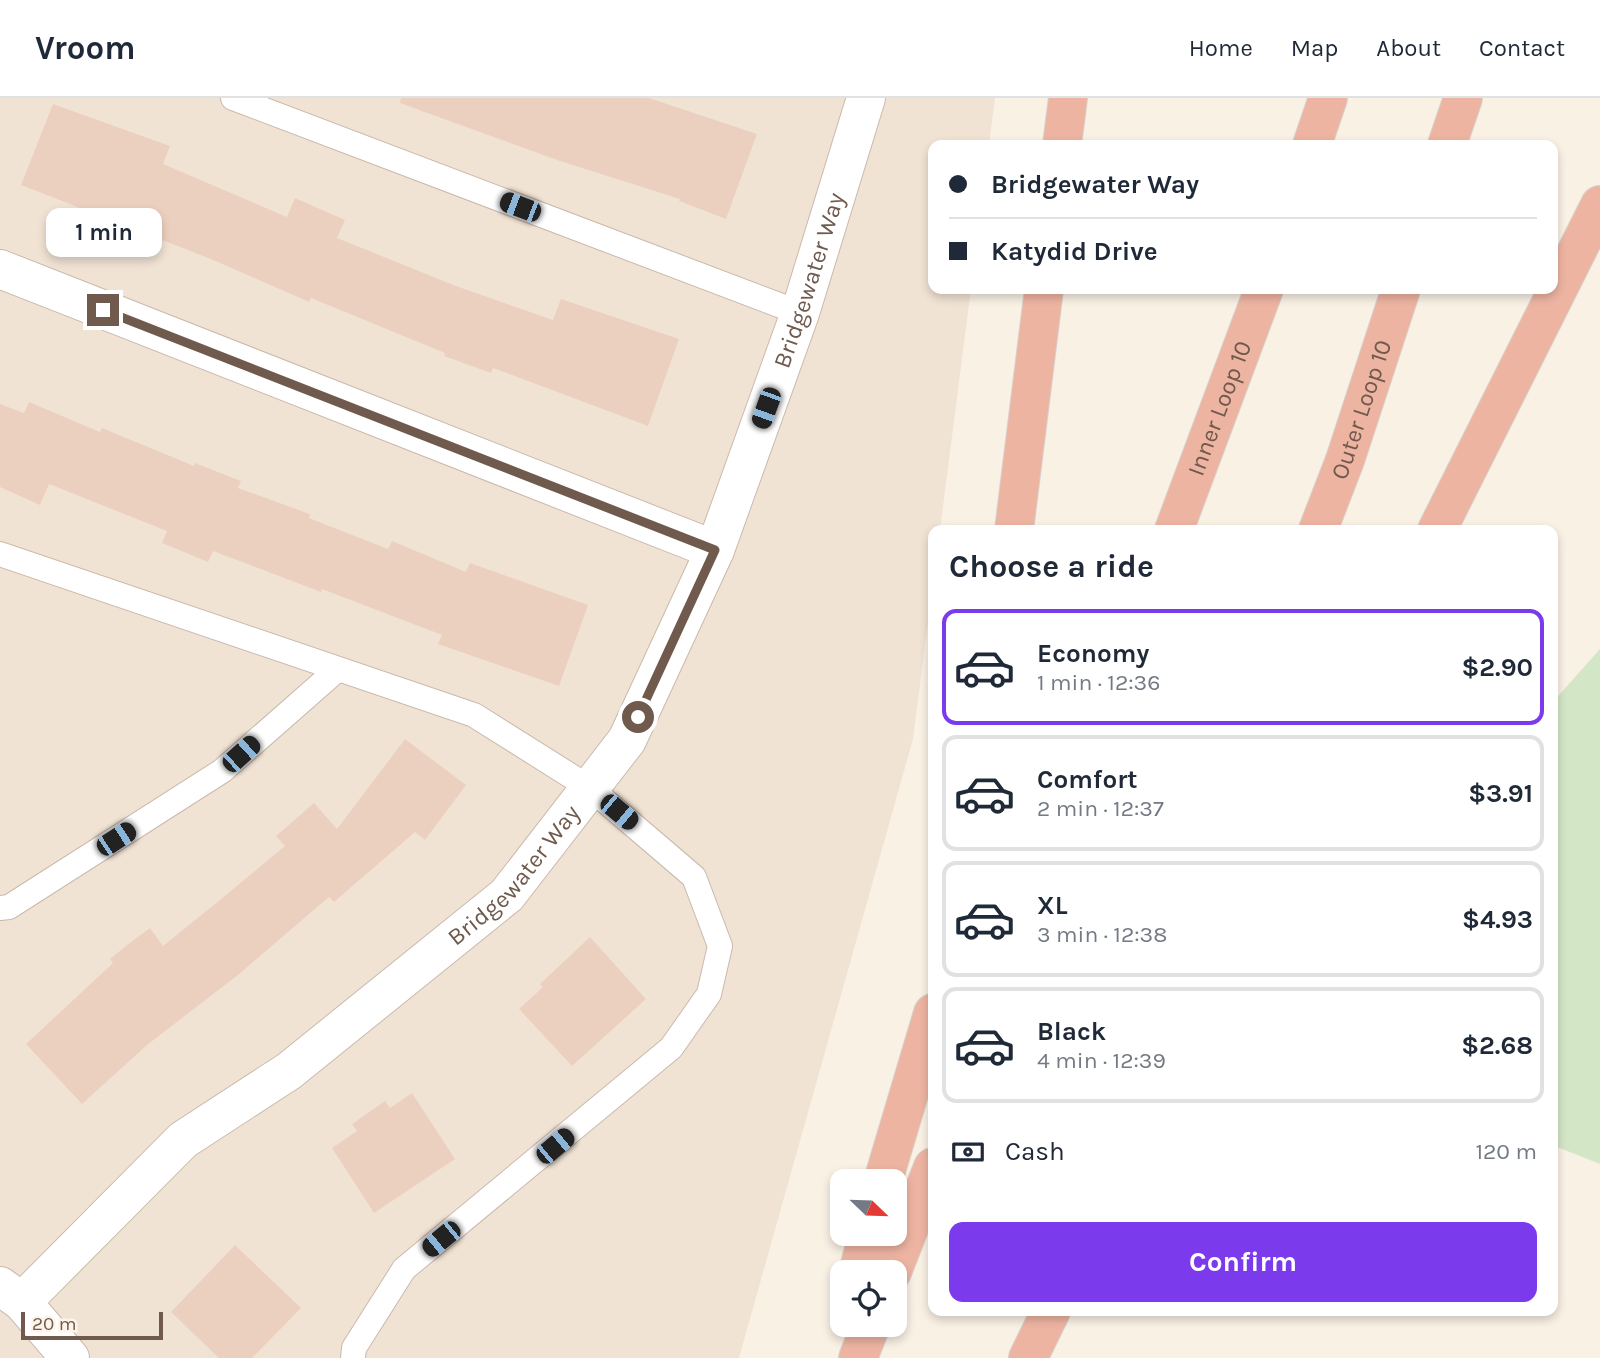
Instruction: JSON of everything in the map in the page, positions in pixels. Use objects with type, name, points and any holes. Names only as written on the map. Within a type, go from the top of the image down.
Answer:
[{"type":"highway","points":[[1063,140],[1068,98]]},
{"type":"highway","points":[[1314,140],[1328,98]]},
{"type":"highway","points":[[1449,140],[1463,98]]},
{"type":"highway","points":[[1558,289],[1600,205]]},
{"type":"highway","points":[[1015,525],[1043,294]]},
{"type":"highway","name":"Inner Loop 10","points":[[1176,525],[1262,294]]},
{"type":"highway","name":"Outer Loop 10","points":[[1320,525],[1345,460],[1399,294]]},
{"type":"highway","points":[[1440,525],[1555,294]]},
{"type":"highway","points":[[887,1169],[928,1030]]},
{"type":"highway","points":[[897,1260],[928,1180]]},
{"type":"highway","points":[[1015,1358],[1029,1316]]},
{"type":"highway","points":[[1028,1358],[1049,1316]]},
{"type":"highway","points":[[836,1358],[842,1337]]},
{"type":"highway","points":[[858,1358],[866,1337]]},
{"type":"street","name":"Bridgewater Way","points":[[11,1294],[183,1140],[289,1071],[507,895],[627,740],[715,550],[800,313],[866,98]]},
{"type":"street","points":[[0,269],[715,550]]},
{"type":"street","points":[[11,1294],[70,1358]]},
{"type":"lane","points":[[233,98],[800,313]]},
{"type":"lane","points":[[0,554],[474,715],[590,788],[694,877],[720,946],[709,994],[671,1048],[404,1269],[354,1348],[353,1358]]},
{"type":"lane","points":[[0,908],[9,907],[222,771],[338,669]]},
{"type":"shaded area","points":[[0,98],[995,98],[990,140],[928,140],[928,294],[970,294],[941,525],[928,525],[928,623],[913,739],[739,1358],[0,1358]]},
{"type":"green space","points":[[1600,649],[1600,1164],[1558,1147],[1558,696]]},
{"type":"building","points":[[401,98],[649,98],[757,134],[726,219],[679,201],[680,199],[560,161],[400,103]]},
{"type":"building","points":[[53,104],[170,146],[163,164],[287,217],[295,198],[345,220],[337,238],[456,286],[553,320],[561,299],[679,339],[648,426],[493,368],[491,373],[444,356],[445,353],[311,298],[309,302],[211,259],[21,185]]},
{"type":"building","points":[[29,402],[100,432],[102,428],[194,466],[195,463],[241,481],[238,488],[310,514],[309,518],[388,549],[392,541],[466,572],[470,563],[588,605],[559,686],[438,644],[442,635],[322,589],[321,592],[213,551],[208,562],[162,543],[167,531],[49,484],[40,505],[0,487],[0,404],[24,413]]},
{"type":"building","points":[[405,739],[466,785],[425,840],[415,832],[334,902],[329,897],[238,975],[147,1045],[82,1104],[26,1044],[113,963],[110,959],[127,945],[150,928],[163,946],[285,846],[276,836],[314,803],[337,829]]},
{"type":"building","points":[[590,937],[646,999],[572,1066],[519,1009],[543,987],[540,984]]},
{"type":"building","points":[[412,1093],[455,1159],[374,1213],[332,1148],[357,1131],[352,1124],[385,1101],[390,1108]]},
{"type":"building","points":[[235,1245],[301,1308],[252,1358],[219,1358],[171,1312]]},
{"type":"route","points":[[103,310],[715,550],[638,717]]}]
